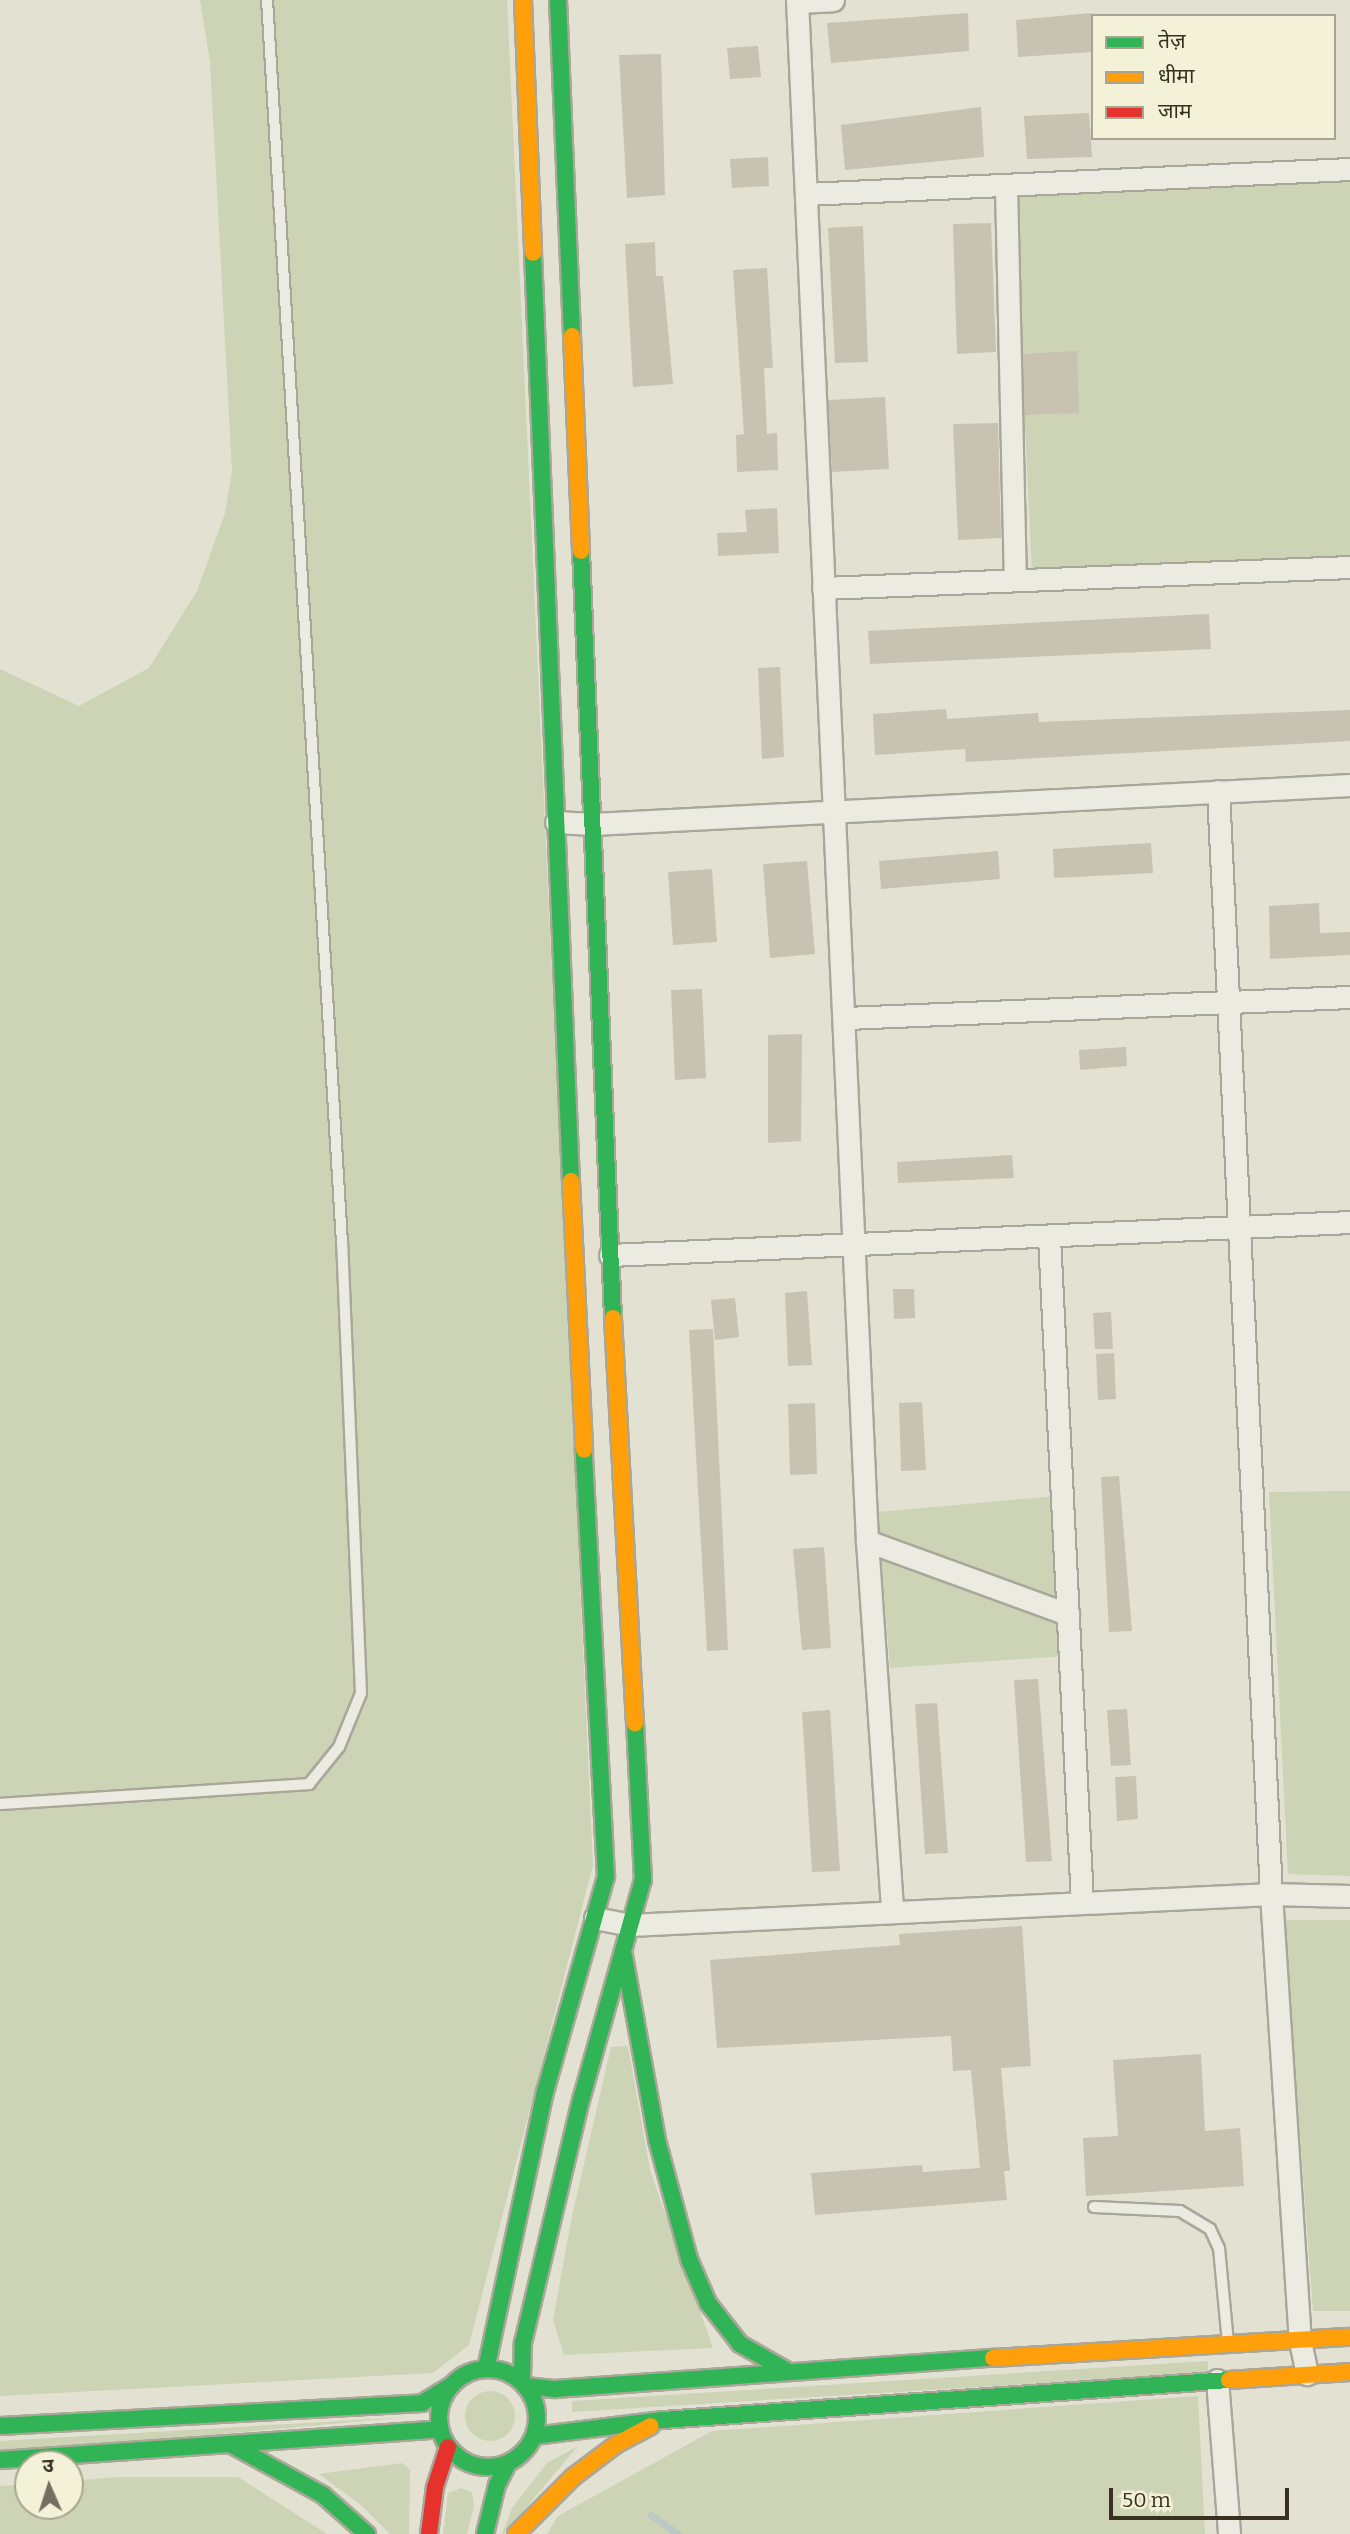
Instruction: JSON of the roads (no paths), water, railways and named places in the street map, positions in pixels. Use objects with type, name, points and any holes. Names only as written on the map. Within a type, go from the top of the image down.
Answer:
[{"type":"street","points":[[486,2369],[545,2092],[607,1876],[556,822],[523,0]]},
{"type":"street","points":[[452,2385],[439,2413],[440,2429],[448,2447],[469,2463],[482,2467],[508,2463],[524,2452],[534,2435],[536,2407],[523,2384],[523,2343],[580,2100],[643,1880],[610,1255],[558,0]]},
{"type":"street","points":[[833,0],[797,1],[823,588],[846,1018],[867,1541],[892,1912]]},
{"type":"street","points":[[806,194],[1006,187],[1350,169]]},
{"type":"street","points":[[1006,187],[1015,580]]},
{"type":"street","points":[[823,588],[1350,567]]},
{"type":"street","points":[[556,822],[593,824],[1350,785]]},
{"type":"street","points":[[1218,791],[1270,1894],[1300,2341],[1307,2374]]},
{"type":"street","points":[[846,1018],[1350,997]]},
{"type":"street","points":[[610,1255],[1350,1222]]},
{"type":"street","points":[[1049,1237],[1082,1903]]},
{"type":"street","points":[[867,1541],[1068,1614]]},
{"type":"street","points":[[595,1918],[630,1925],[1270,1894],[1350,1896]]},
{"type":"street","points":[[623,1950],[657,2140],[689,2259],[708,2303],[740,2344],[786,2370]]},
{"type":"street","points":[[0,2426],[422,2403],[486,2369],[499,2370],[523,2384],[556,2389],[786,2370],[1350,2337]]},
{"type":"street","points":[[1228,2344],[1224,2380],[1229,2534]]},
{"type":"street","points":[[534,2435],[663,2420],[1350,2372]]},
{"type":"street","points":[[516,2534],[573,2477],[617,2444],[663,2420]]},
{"type":"street","points":[[0,2460],[440,2429]]},
{"type":"street","points":[[230,2444],[323,2495],[368,2534]]},
{"type":"street","points":[[429,2534],[435,2487],[448,2447]]},
{"type":"street","points":[[485,2534],[496,2486],[508,2463]]},
{"type":"lane","points":[[0,1804],[309,1784],[339,1747],[361,1693],[342,1244],[267,0]]},
{"type":"lane","points":[[1094,2207],[1180,2211],[1210,2229],[1219,2248],[1228,2344]]},
{"type":"waterway","points":[[651,2515],[678,2534]]}]
